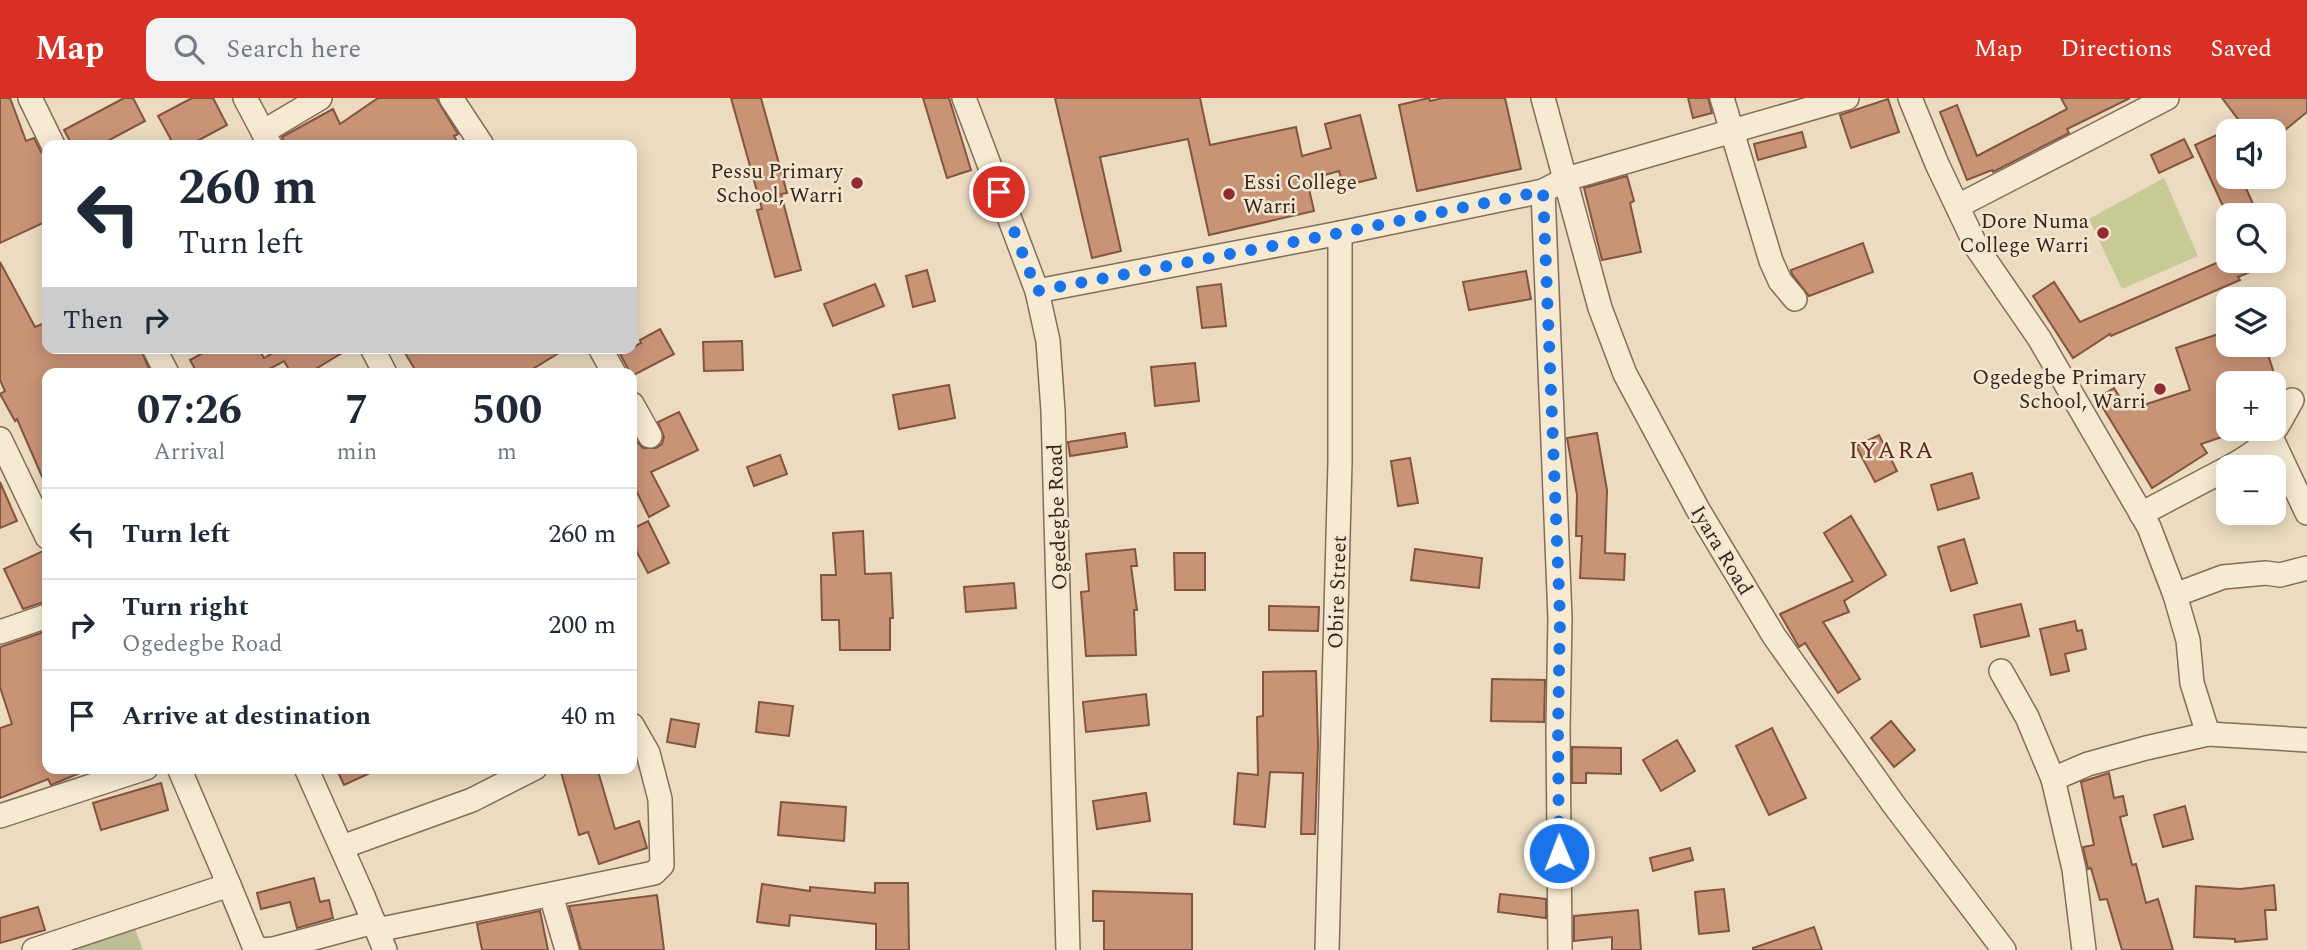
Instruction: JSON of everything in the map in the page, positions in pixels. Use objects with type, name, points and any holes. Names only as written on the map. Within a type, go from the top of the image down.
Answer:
[{"type":"street","points":[[30,98],[51,140]]},
{"type":"street","points":[[245,98],[266,139],[320,98]]},
{"type":"street","points":[[451,98],[479,140]]},
{"type":"street","name":"Ogedegbe Road","points":[[964,98],[1037,291],[1048,341],[1054,411],[1068,950]]},
{"type":"street","name":"Iyara Road","points":[[1543,98],[1600,308],[1625,374],[1697,508],[1774,636],[1894,805],[2004,950]]},
{"type":"street","points":[[1722,98],[1771,261],[1780,281],[1795,299]]},
{"type":"street","points":[[1037,291],[1543,191],[1566,179],[1847,98]]},
{"type":"street","points":[[1910,98],[1978,248],[2039,338],[2148,527],[2175,595],[2188,640],[2192,683],[2208,734]]},
{"type":"street","points":[[1958,206],[2167,98]]},
{"type":"street","points":[[1543,191],[1560,618],[1560,950]]},
{"type":"street","name":"Obire Street","points":[[1327,950],[1340,462],[1340,233]]},
{"type":"street","points":[[2286,411],[2292,400]]},
{"type":"street","points":[[637,413],[650,436]]},
{"type":"street","points":[[0,439],[42,527]]},
{"type":"street","points":[[2252,455],[2267,441]]},
{"type":"street","points":[[2273,441],[2307,513]]},
{"type":"street","points":[[2141,514],[2216,475]]},
{"type":"street","points":[[2175,595],[2223,577],[2266,573],[2280,575],[2307,568]]},
{"type":"street","points":[[0,632],[42,618]]},
{"type":"street","points":[[2001,671],[2027,717],[2053,779],[2074,869],[2084,950]]},
{"type":"street","points":[[182,774],[254,946],[263,950],[306,941],[379,934],[653,873],[662,865],[660,799],[648,753],[637,734]]},
{"type":"street","points":[[2053,779],[2088,764],[2208,734],[2307,740]]},
{"type":"street","points":[[0,816],[128,774]]},
{"type":"street","points":[[309,774],[379,934]]},
{"type":"street","points":[[342,847],[472,800],[523,774]]},
{"type":"street","points":[[34,950],[229,885]]},
{"type":"street","points":[[551,895],[567,950]]},
{"type":"green space","points":[[2164,178],[2198,256],[2122,289],[2089,219]]},
{"type":"green space","points":[[134,926],[143,950],[59,950]]},
{"type":"building","points":[[0,98],[10,98],[26,141],[34,138],[42,153],[42,223],[0,243]]},
{"type":"building","points":[[124,98],[133,98],[145,121],[109,140],[69,140],[64,130]]},
{"type":"building","points":[[192,98],[213,98],[227,125],[199,140],[171,140],[158,116]]},
{"type":"building","points":[[378,98],[436,98],[458,134],[454,136],[456,140],[284,140],[282,137],[333,109],[340,124]]},
{"type":"building","points":[[731,98],[761,98],[787,193],[781,194],[801,270],[775,277],[757,210],[762,209]]},
{"type":"building","points":[[923,98],[949,98],[971,170],[947,178]]},
{"type":"building","points":[[1055,98],[1200,98],[1210,145],[1296,127],[1302,156],[1331,148],[1325,124],[1360,115],[1376,178],[1343,186],[1339,171],[1307,180],[1314,211],[1209,235],[1188,139],[1100,157],[1121,251],[1092,258]]},
{"type":"building","points":[[1429,98],[1430,101],[1443,98],[1505,98],[1521,169],[1417,191],[1399,105]]},
{"type":"building","points":[[1688,98],[1708,98],[1712,113],[1693,118]]},
{"type":"building","points":[[2061,98],[2130,98],[2067,129],[2069,133],[1993,172],[1992,170],[1967,180],[1940,112],[1957,105],[1977,156],[2067,109]]},
{"type":"building","points":[[2222,98],[2307,98],[2307,112],[2286,129],[2286,119],[2238,119]]},
{"type":"building","points":[[1888,99],[1899,132],[1851,148],[1840,115]]},
{"type":"building","points":[[1802,132],[1806,147],[1758,160],[1754,144]]},
{"type":"building","points":[[2216,135],[2216,189],[2246,189],[2253,203],[2222,203],[2195,145]]},
{"type":"building","points":[[2184,139],[2193,157],[2159,173],[2151,155]]},
{"type":"building","points":[[1627,176],[1634,201],[1630,203],[1641,252],[1602,260],[1584,188]]},
{"type":"building","points":[[1863,243],[1873,272],[1809,296],[1792,274],[1791,270]]},
{"type":"building","points":[[0,262],[35,327],[42,324],[42,354],[143,354],[149,368],[42,368],[42,476],[17,419],[15,421],[0,394],[5,391],[0,380]]},
{"type":"building","points":[[2216,263],[2216,273],[2248,273],[2238,277],[2240,280],[2224,287],[2216,287],[2216,290],[2111,336],[2110,334],[2073,358],[2033,296],[2054,282],[2080,322]]},
{"type":"building","points":[[927,270],[935,301],[913,307],[906,276]]},
{"type":"building","points":[[1526,271],[1531,299],[1469,310],[1463,282]]},
{"type":"building","points":[[875,284],[884,306],[833,326],[824,304]]},
{"type":"building","points":[[1221,284],[1226,326],[1202,328],[1197,287]]},
{"type":"building","points":[[660,329],[674,354],[637,373],[637,368],[628,368],[620,354],[637,354],[640,340]]},
{"type":"building","points":[[2216,335],[2216,357],[2269,357],[2273,371],[2216,371],[2216,439],[2201,444],[2207,453],[2152,488],[2097,398],[2114,388],[2128,410],[2190,390],[2176,348]]},
{"type":"building","points":[[742,341],[743,370],[704,371],[703,342]]},
{"type":"building","points":[[201,354],[262,354],[264,358],[271,354],[340,354],[317,368],[288,368],[284,361],[271,368],[194,368],[190,360]]},
{"type":"building","points":[[406,354],[557,354],[534,368],[414,368]]},
{"type":"building","points":[[1195,363],[1199,401],[1155,406],[1151,367]]},
{"type":"building","points":[[949,385],[955,418],[899,429],[893,395]]},
{"type":"building","points":[[679,412],[698,450],[651,472],[669,506],[649,517],[637,492],[637,441],[643,448],[656,448],[662,444],[664,437],[658,422]]},
{"type":"building","points":[[1125,433],[1127,447],[1070,456],[1068,442]]},
{"type":"building","points":[[1597,433],[1607,490],[1605,553],[1625,554],[1624,580],[1580,578],[1582,536],[1576,536],[1577,495],[1567,438]]},
{"type":"building","points":[[1879,435],[1897,471],[1875,482],[1856,446]]},
{"type":"building","points":[[780,455],[787,474],[754,486],[747,467]]},
{"type":"building","points":[[1410,458],[1418,503],[1398,506],[1391,461]]},
{"type":"building","points":[[1972,473],[1979,498],[1938,510],[1931,485]]},
{"type":"building","points":[[0,482],[17,521],[0,528]]},
{"type":"building","points":[[1851,516],[1886,575],[1844,601],[1849,612],[1823,622],[1860,679],[1838,693],[1805,643],[1799,647],[1780,614],[1853,581],[1824,533]]},
{"type":"building","points":[[648,521],[669,563],[648,573],[637,552],[637,526]]},
{"type":"building","points":[[863,531],[865,574],[891,573],[893,618],[890,618],[890,650],[840,650],[839,620],[822,620],[821,575],[836,575],[833,533]]},
{"type":"building","points":[[1964,539],[1977,583],[1951,591],[1938,547]]},
{"type":"building","points":[[1135,549],[1137,566],[1131,566],[1137,610],[1134,610],[1136,655],[1086,656],[1081,592],[1089,591],[1086,554]]},
{"type":"building","points":[[1415,549],[1482,558],[1479,588],[1411,580]]},
{"type":"building","points":[[42,551],[42,603],[23,609],[4,569]]},
{"type":"building","points":[[1174,553],[1205,553],[1205,590],[1175,590]]},
{"type":"building","points":[[1014,583],[1016,608],[966,612],[964,587]]},
{"type":"building","points":[[2021,604],[2029,636],[1981,647],[1974,615]]},
{"type":"building","points":[[1269,606],[1319,607],[1318,631],[1269,630]]},
{"type":"building","points":[[2075,621],[2077,631],[2082,630],[2086,649],[2065,654],[2069,671],[2051,675],[2040,629]]},
{"type":"building","points":[[42,633],[42,774],[78,774],[51,785],[48,779],[0,798],[0,728],[12,724],[0,687],[0,647]]},
{"type":"building","points":[[1316,671],[1318,744],[1315,834],[1301,834],[1303,773],[1270,772],[1265,827],[1234,824],[1238,773],[1258,775],[1257,717],[1263,716],[1263,672]]},
{"type":"building","points":[[1492,679],[1545,680],[1544,722],[1491,721]]},
{"type":"building","points":[[1146,694],[1149,725],[1086,732],[1083,702]]},
{"type":"building","points":[[759,702],[793,706],[789,736],[756,732]]},
{"type":"building","points":[[671,719],[699,724],[695,747],[667,742]]},
{"type":"building","points":[[1891,721],[1915,750],[1894,767],[1871,738]]},
{"type":"building","points":[[1772,728],[1806,798],[1769,815],[1736,746]]},
{"type":"building","points":[[1677,740],[1695,771],[1661,791],[1643,760]]},
{"type":"building","points":[[1572,747],[1621,748],[1621,774],[1586,773],[1586,783],[1572,783]]},
{"type":"building","points":[[2109,773],[2114,798],[2123,796],[2127,815],[2120,817],[2132,865],[2136,864],[2146,903],[2158,899],[2173,950],[2122,950],[2107,899],[2100,900],[2091,868],[2088,869],[2083,847],[2094,845],[2081,782]]},
{"type":"building","points":[[339,774],[368,774],[344,785]]},
{"type":"building","points":[[562,774],[599,774],[615,829],[639,821],[647,848],[599,864],[588,832],[579,835]]},
{"type":"building","points":[[161,783],[168,810],[101,830],[93,803]]},
{"type":"building","points":[[1146,793],[1150,821],[1097,829],[1093,801]]},
{"type":"building","points":[[781,802],[846,807],[844,841],[778,835]]},
{"type":"building","points":[[2185,806],[2193,839],[2163,847],[2154,815]]},
{"type":"building","points":[[1690,848],[1693,860],[1653,871],[1650,858]]},
{"type":"building","points":[[314,878],[320,902],[329,900],[333,918],[297,928],[290,902],[261,909],[257,893]]},
{"type":"building","points":[[875,883],[908,883],[909,950],[876,950],[876,924],[790,915],[789,926],[757,922],[762,884],[810,891],[810,887],[875,893]]},
{"type":"building","points":[[2274,885],[2276,910],[2265,910],[2267,939],[2235,942],[2235,939],[2194,937],[2196,886],[2240,889]]},
{"type":"building","points":[[1724,889],[1729,931],[1699,934],[1695,892]]},
{"type":"building","points":[[1093,891],[1192,894],[1192,950],[1104,950],[1104,921],[1093,921]]},
{"type":"building","points":[[1500,894],[1546,899],[1546,918],[1498,912]]},
{"type":"building","points":[[657,895],[664,950],[581,950],[569,906]]},
{"type":"building","points":[[38,907],[45,930],[0,943],[0,918]]},
{"type":"building","points":[[1638,910],[1641,950],[1612,950],[1612,937],[1574,941],[1574,916]]},
{"type":"building","points":[[540,911],[548,950],[482,950],[477,924]]},
{"type":"building","points":[[1814,927],[1822,950],[1753,950],[1753,948]]},
{"type":"place","name":"Pessu Primary School, Warri","points":[[857,183]]},
{"type":"place","name":"Essi College Warri","points":[[1229,194]]},
{"type":"place","name":"Dore Numa College Warri","points":[[2103,233]]},
{"type":"place","name":"Ogedegbe Primary School, Warri","points":[[2160,389]]},
{"type":"district","name":"IYARA","points":[[1892,450]]},
{"type":"route","points":[[999,192],[1037,291],[1543,191],[1560,618],[1559,853]]}]
